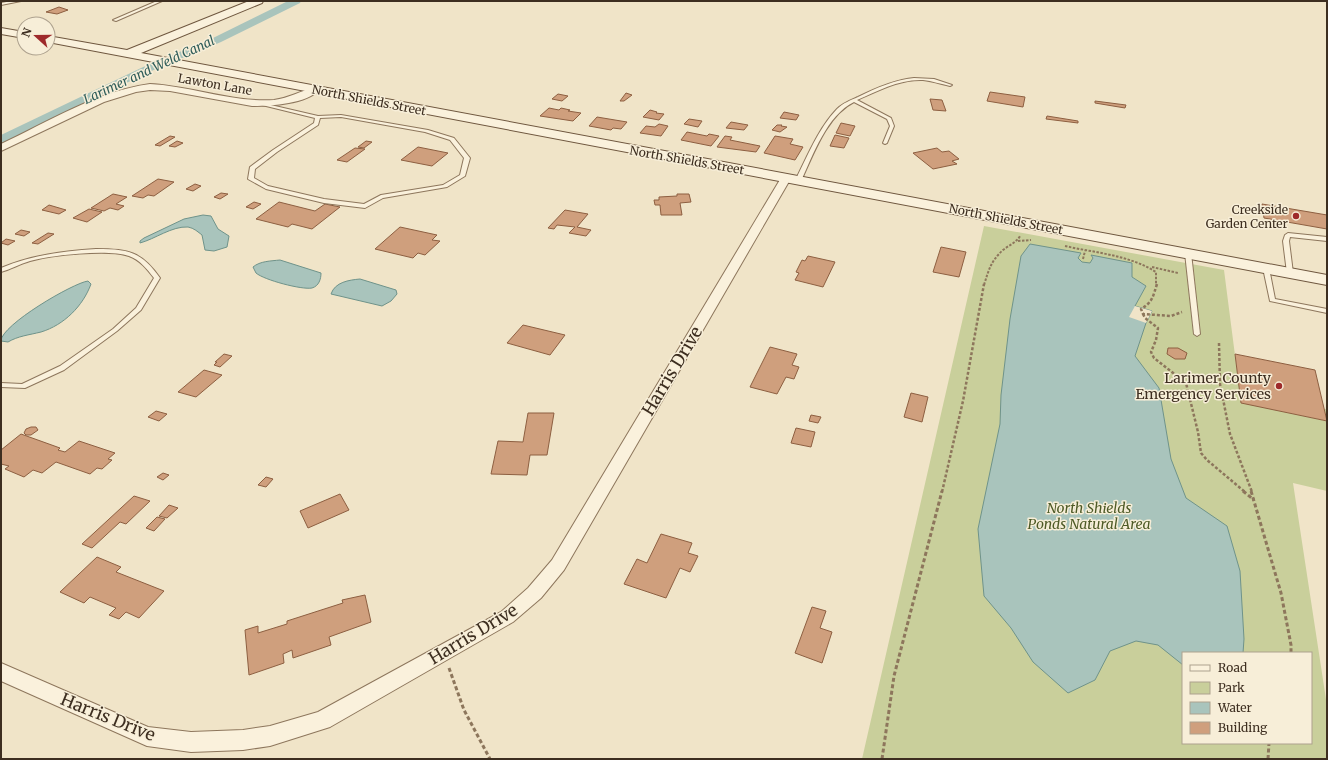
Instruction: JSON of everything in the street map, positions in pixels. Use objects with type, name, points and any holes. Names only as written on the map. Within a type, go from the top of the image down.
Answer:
[{"type":"main road","points":[[128,54],[258,1]]},
{"type":"main road","points":[[4,33],[16,34]]},
{"type":"main road","name":"North Shields Street","points":[[56,40],[1327,280]]},
{"type":"street","name":"Lawton Lane","points":[[1,148],[101,100],[134,89],[150,87],[170,88],[264,104],[295,100],[315,90]]},
{"type":"street","name":"Harris Drive","points":[[1,672],[147,736],[191,742],[216,742],[270,736],[323,720],[507,617],[521,606],[555,570],[792,180]]},
{"type":"lane","points":[[1,4],[19,1]]},
{"type":"lane","points":[[115,20],[160,1]]},
{"type":"lane","points":[[792,180],[838,111],[844,105],[892,84],[908,80],[931,80],[950,85]]},
{"type":"lane","points":[[853,100],[889,118],[892,126],[885,143]]},
{"type":"lane","points":[[264,104],[318,117],[341,116],[426,131],[452,139],[467,158],[462,176],[445,186],[381,197],[365,206],[324,201],[266,187],[251,179],[252,168],[316,124],[318,117]]},
{"type":"lane","points":[[1290,273],[1286,241],[1288,235],[1327,239]]},
{"type":"lane","points":[[1,270],[31,259],[111,251],[130,253],[145,261],[157,278],[139,309],[115,330],[62,368],[23,386],[1,385]]},
{"type":"lane","points":[[1188,253],[1197,334]]},
{"type":"lane","points":[[1266,268],[1272,300],[1327,311]]},
{"type":"path","points":[[1017,241],[1021,234]]},
{"type":"path","points":[[882,759],[894,676],[942,490],[963,401],[974,346],[983,288],[991,262],[1004,249],[1017,241],[1035,239]]},
{"type":"path","points":[[1062,246],[1149,266],[1156,272],[1156,292],[1148,305],[1141,309],[1145,318],[1158,328],[1156,340],[1151,352],[1154,358],[1186,383],[1201,453],[1207,460],[1255,501]]},
{"type":"path","points":[[1083,259],[1085,251]]},
{"type":"path","points":[[1144,314],[1171,316],[1181,314],[1183,310]]},
{"type":"path","points":[[1219,342],[1220,384],[1230,434],[1255,501],[1280,593],[1291,652]]},
{"type":"path","points":[[444,652],[464,710],[490,759]]},
{"type":"path","points":[[1268,759],[1269,744]]},
{"type":"green space","name":"North Shields Ponds Natural Area","points":[[984,226],[1224,270],[1241,402],[1326,421],[1324,409],[1327,409],[1327,491],[1293,483],[1327,706],[1327,759],[862,759]]},
{"type":"water","points":[[203,215],[211,216],[218,229],[229,236],[227,247],[214,251],[205,250],[202,235],[194,229],[188,227],[182,227],[170,231],[140,243],[140,241],[144,238],[184,219]]},
{"type":"water","points":[[1030,244],[1081,253],[1078,258],[1082,262],[1090,263],[1093,258],[1091,255],[1132,263],[1132,277],[1146,286],[1135,306],[1152,311],[1146,323],[1135,356],[1159,388],[1171,459],[1186,498],[1227,526],[1240,571],[1244,639],[1243,652],[1182,652],[1182,664],[1158,645],[1136,641],[1110,651],[1095,680],[1068,693],[1033,662],[1011,628],[984,596],[978,529],[1000,424],[1001,395],[1010,319],[1021,256]]},
{"type":"water","points":[[280,260],[321,273],[319,282],[312,288],[292,286],[260,276],[256,273],[253,267],[262,262]]},
{"type":"water","points":[[360,279],[396,290],[397,294],[391,301],[382,306],[331,294],[339,284]]},
{"type":"water","points":[[88,281],[91,284],[83,300],[65,320],[41,332],[20,337],[8,342],[1,341],[4,334],[12,325],[39,306],[68,289]]},
{"type":"pier","points":[[1135,306],[1152,311],[1146,323],[1129,317]]},
{"type":"building","points":[[59,7],[68,10],[57,14],[46,12]]},
{"type":"building","points":[[990,92],[1025,97],[1023,107],[987,101]]},
{"type":"building","points":[[626,93],[632,95],[624,101],[620,101]]},
{"type":"building","points":[[558,94],[568,96],[562,101],[552,99]]},
{"type":"building","points":[[930,99],[942,100],[946,111],[933,110]]},
{"type":"building","points":[[1095,101],[1126,105],[1125,108],[1095,103]]},
{"type":"building","points":[[549,108],[559,110],[561,108],[570,110],[568,111],[581,113],[573,121],[540,116]]},
{"type":"building","points":[[650,110],[657,112],[656,113],[664,114],[659,120],[643,117]]},
{"type":"building","points":[[784,112],[799,115],[796,120],[780,118]]},
{"type":"building","points":[[1047,116],[1078,121],[1078,123],[1046,119]]},
{"type":"building","points":[[597,117],[627,122],[621,129],[613,128],[611,130],[589,126]]},
{"type":"building","points":[[689,119],[702,121],[698,127],[684,124]]},
{"type":"building","points":[[731,122],[748,125],[744,130],[726,128]]},
{"type":"building","points":[[841,123],[855,126],[850,136],[836,133]]},
{"type":"building","points":[[659,124],[668,126],[661,136],[640,133],[646,126],[655,127]]},
{"type":"building","points":[[777,125],[787,127],[780,132],[772,130]]},
{"type":"building","points":[[687,132],[707,136],[709,134],[719,136],[711,146],[681,140]]},
{"type":"building","points":[[835,135],[849,138],[844,148],[830,146]]},
{"type":"building","points":[[170,136],[175,137],[160,146],[155,145]]},
{"type":"building","points":[[725,136],[732,137],[730,140],[760,146],[756,152],[717,147]]},
{"type":"building","points":[[775,136],[793,139],[790,144],[803,147],[795,160],[764,153]]},
{"type":"building","points":[[177,141],[183,143],[175,147],[169,146]]},
{"type":"building","points":[[366,141],[372,142],[364,148],[358,147]]},
{"type":"building","points":[[418,147],[448,153],[432,166],[401,160]]},
{"type":"building","points":[[355,148],[365,149],[347,162],[337,160]]},
{"type":"building","points":[[937,148],[942,152],[949,151],[959,159],[952,161],[957,164],[933,169],[913,153]]},
{"type":"building","points":[[158,179],[174,182],[154,196],[148,195],[143,198],[132,196]]},
{"type":"building","points":[[195,184],[201,186],[193,191],[186,189]]},
{"type":"building","points":[[221,193],[228,194],[220,199],[214,197]]},
{"type":"building","points":[[113,194],[127,197],[116,204],[124,206],[118,210],[110,208],[104,211],[91,208]]},
{"type":"building","points":[[677,194],[689,194],[691,202],[680,203],[682,215],[661,215],[660,205],[655,205],[654,200],[659,200],[659,197],[677,196]]},
{"type":"building","points":[[254,202],[261,204],[253,209],[246,207]]},
{"type":"building","points":[[279,202],[315,211],[325,204],[340,207],[312,229],[292,224],[288,227],[256,219]]},
{"type":"building","name":"Creekside Garden Center","points":[[1262,204],[1327,215],[1327,229],[1264,218]]},
{"type":"building","points":[[49,205],[66,210],[59,214],[42,210]]},
{"type":"building","points":[[89,209],[102,212],[87,222],[73,218]]},
{"type":"building","points":[[565,210],[588,214],[577,227],[591,230],[586,236],[569,233],[575,227],[557,225],[554,229],[548,228]]},
{"type":"building","points":[[400,227],[437,235],[432,240],[440,241],[425,255],[418,253],[413,258],[375,249]]},
{"type":"building","points":[[21,230],[30,232],[24,236],[15,234]]},
{"type":"building","points":[[48,233],[54,234],[38,244],[32,243]]},
{"type":"building","points":[[6,239],[15,241],[8,245],[1,243]]},
{"type":"building","points":[[941,247],[966,252],[959,277],[933,272]]},
{"type":"building","points":[[808,256],[835,262],[823,287],[795,280],[799,273],[796,272],[802,260],[805,261]]},
{"type":"building","points":[[523,325],[565,335],[550,355],[507,343]]},
{"type":"building","points":[[770,347],[797,354],[792,365],[799,367],[794,379],[786,377],[777,394],[750,387]]},
{"type":"building","points":[[1168,348],[1178,348],[1187,353],[1185,359],[1175,359],[1167,354]]},
{"type":"building","points":[[224,354],[232,356],[220,367],[214,365],[217,362],[215,362]]},
{"type":"building","name":"Larimer County Emergency Services","points":[[1235,354],[1315,370],[1327,421],[1241,403]]},
{"type":"building","points":[[204,370],[222,375],[196,397],[178,392]]},
{"type":"building","points":[[911,393],[928,397],[922,422],[904,417]]},
{"type":"building","points":[[156,411],[167,414],[159,421],[148,417]]},
{"type":"building","points":[[528,413],[554,413],[547,455],[530,455],[527,475],[491,474],[498,441],[523,442]]},
{"type":"building","points":[[811,415],[821,417],[818,423],[809,421]]},
{"type":"building","points":[[36,427],[38,430],[31,435],[26,435],[24,433],[26,429]]},
{"type":"building","points":[[796,428],[815,432],[811,447],[791,443]]},
{"type":"building","points":[[21,434],[60,448],[58,450],[65,452],[79,441],[115,453],[108,459],[112,460],[102,469],[97,468],[90,474],[56,462],[42,473],[33,470],[24,477],[5,469],[9,466],[1,464],[1,450]]},
{"type":"building","points":[[163,473],[169,475],[163,480],[157,477]]},
{"type":"building","points":[[266,477],[273,479],[266,487],[258,485]]},
{"type":"building","points":[[340,494],[349,510],[308,528],[300,511]]},
{"type":"building","points":[[134,496],[150,501],[126,524],[120,522],[92,548],[82,544]]},
{"type":"building","points":[[169,505],[178,508],[167,518],[159,516]]},
{"type":"building","points":[[157,517],[165,519],[154,531],[146,528]]},
{"type":"building","points":[[661,534],[692,543],[688,553],[698,556],[690,572],[680,568],[666,598],[624,584],[637,559],[647,563]]},
{"type":"building","points":[[97,557],[121,567],[116,572],[164,591],[139,618],[126,612],[119,619],[109,615],[116,608],[90,597],[84,603],[60,592]]},
{"type":"building","points":[[365,595],[371,622],[329,637],[331,645],[293,658],[292,650],[283,654],[284,663],[249,675],[245,630],[258,626],[258,633],[287,624],[287,621],[343,603],[342,600]]},
{"type":"building","points":[[812,607],[826,611],[820,628],[832,632],[822,663],[795,653]]},
{"type":"waterway","name":"Larimer and Weld Canal","points":[[1,140],[145,70],[217,40],[296,1]]},
{"type":"place","name":"Creekside Garden Center","points":[[1296,216]]},
{"type":"place","name":"Larimer County Emergency Services","points":[[1279,386]]}]
